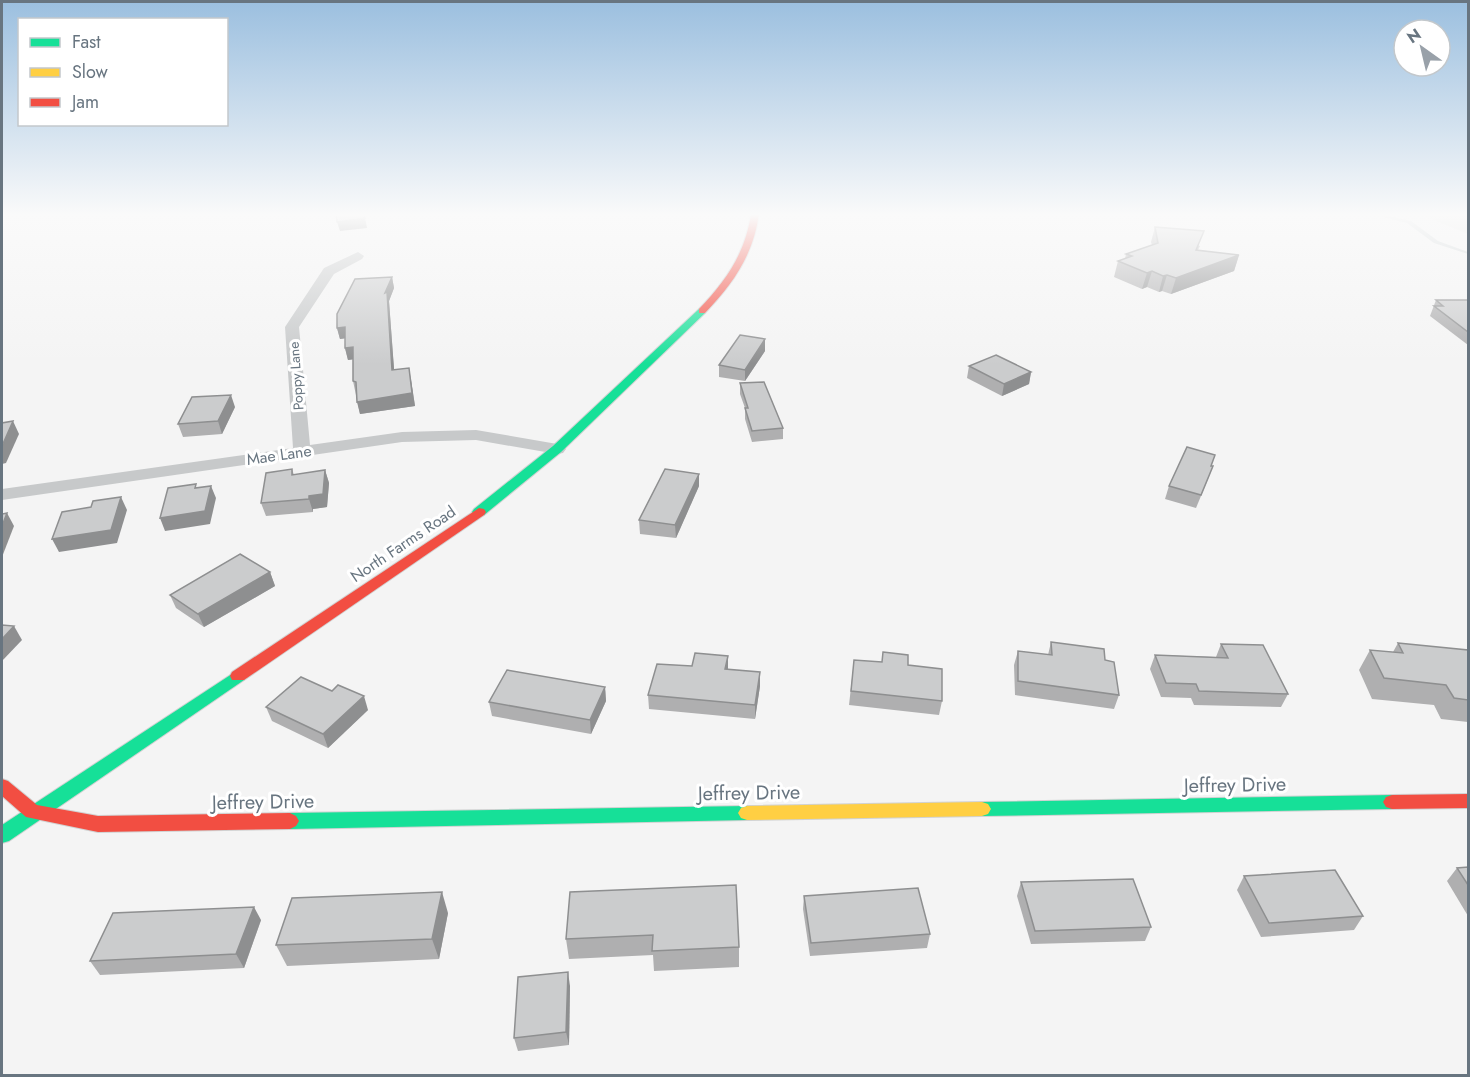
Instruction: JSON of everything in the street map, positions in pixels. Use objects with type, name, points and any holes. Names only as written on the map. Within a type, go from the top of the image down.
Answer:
[{"type":"main road","name":"North Farms Road","points":[[2,835],[32,812],[467,522],[557,449],[623,387],[716,295],[739,263]]},
{"type":"main road","points":[[2,786],[32,812]]},
{"type":"main road","name":"Jeffrey Drive","points":[[32,812],[98,824],[1468,801]]},
{"type":"street","name":"Poppy Lane","points":[[302,452],[292,327],[329,271],[344,263]]},
{"type":"street","name":"Mae Lane","points":[[2,495],[402,437],[476,435],[557,449]]},
{"type":"building","points":[[1123,263],[1216,263],[1176,278],[1152,271],[1147,273]]},
{"type":"building","points":[[392,277],[385,293],[387,292],[392,370],[409,368],[412,393],[357,402],[356,382],[353,381],[353,347],[345,348],[345,327],[337,328],[337,314],[355,279]]},
{"type":"building","points":[[1436,300],[1468,300],[1468,332],[1434,306],[1443,306]]},
{"type":"building","points":[[740,335],[765,339],[745,370],[719,365]]},
{"type":"building","points":[[996,355],[1031,372],[1004,384],[969,366]]},
{"type":"building","points":[[764,382],[783,428],[752,431],[740,383]]},
{"type":"building","points":[[231,395],[218,421],[178,424],[192,397]]},
{"type":"building","points":[[13,421],[2,446],[2,423]]},
{"type":"building","points":[[1187,447],[1215,455],[1201,495],[1169,486]]},
{"type":"building","points":[[292,469],[292,475],[325,470],[323,494],[309,496],[309,499],[261,503],[266,473]]},
{"type":"building","points":[[665,469],[699,474],[675,525],[639,520]]},
{"type":"building","points":[[196,484],[195,488],[211,486],[205,511],[160,518],[168,488]]},
{"type":"building","points":[[121,497],[111,530],[52,539],[62,512],[91,507],[93,501]]},
{"type":"building","points":[[7,513],[2,526],[2,514]]},
{"type":"building","points":[[240,554],[270,572],[198,614],[170,595]]},
{"type":"building","points":[[2,625],[14,626],[2,639]]},
{"type":"building","points":[[1051,642],[1104,649],[1105,660],[1114,662],[1119,695],[1018,681],[1018,651],[1052,655]]},
{"type":"building","points":[[1398,643],[1468,650],[1468,700],[1454,698],[1446,685],[1384,678],[1370,650],[1403,653]]},
{"type":"building","points":[[1221,644],[1263,645],[1288,694],[1199,691],[1196,684],[1166,683],[1155,655],[1228,658]]},
{"type":"building","points":[[883,652],[908,655],[908,665],[942,669],[942,701],[851,691],[854,660],[882,662]]},
{"type":"building","points":[[695,653],[728,656],[725,669],[760,672],[755,705],[648,695],[657,664],[692,666]]},
{"type":"building","points":[[507,670],[605,687],[590,720],[489,702]]},
{"type":"building","points":[[301,677],[332,691],[338,685],[364,696],[323,734],[266,707]]},
{"type":"building","points":[[1468,867],[1468,885],[1457,868]]},
{"type":"building","points":[[1335,870],[1363,916],[1269,923],[1244,876]]},
{"type":"building","points":[[1133,879],[1151,927],[1035,931],[1021,882]]},
{"type":"building","points":[[736,885],[739,947],[652,951],[653,935],[566,939],[570,892]]},
{"type":"building","points":[[918,888],[930,934],[811,943],[804,896]]},
{"type":"building","points":[[442,892],[432,939],[276,945],[292,898]]},
{"type":"building","points":[[254,907],[236,954],[90,961],[113,913]]},
{"type":"building","points":[[568,972],[566,1032],[514,1038],[518,977]]},
{"type":"traffic: fast","points":[[479,512],[557,449],[702,311]]},
{"type":"traffic: fast","points":[[2,835],[238,676]]},
{"type":"traffic: fast","points":[[982,809],[1392,802]]},
{"type":"traffic: fast","points":[[290,821],[747,813]]},
{"type":"traffic: slow","points":[[747,813],[982,809]]},
{"type":"traffic: jam","points":[[702,311],[730,279],[739,263]]},
{"type":"traffic: jam","points":[[238,676],[479,512]]},
{"type":"traffic: jam","points":[[2,786],[32,812],[98,824],[290,821]]},
{"type":"traffic: jam","points":[[1392,802],[1468,801]]}]
